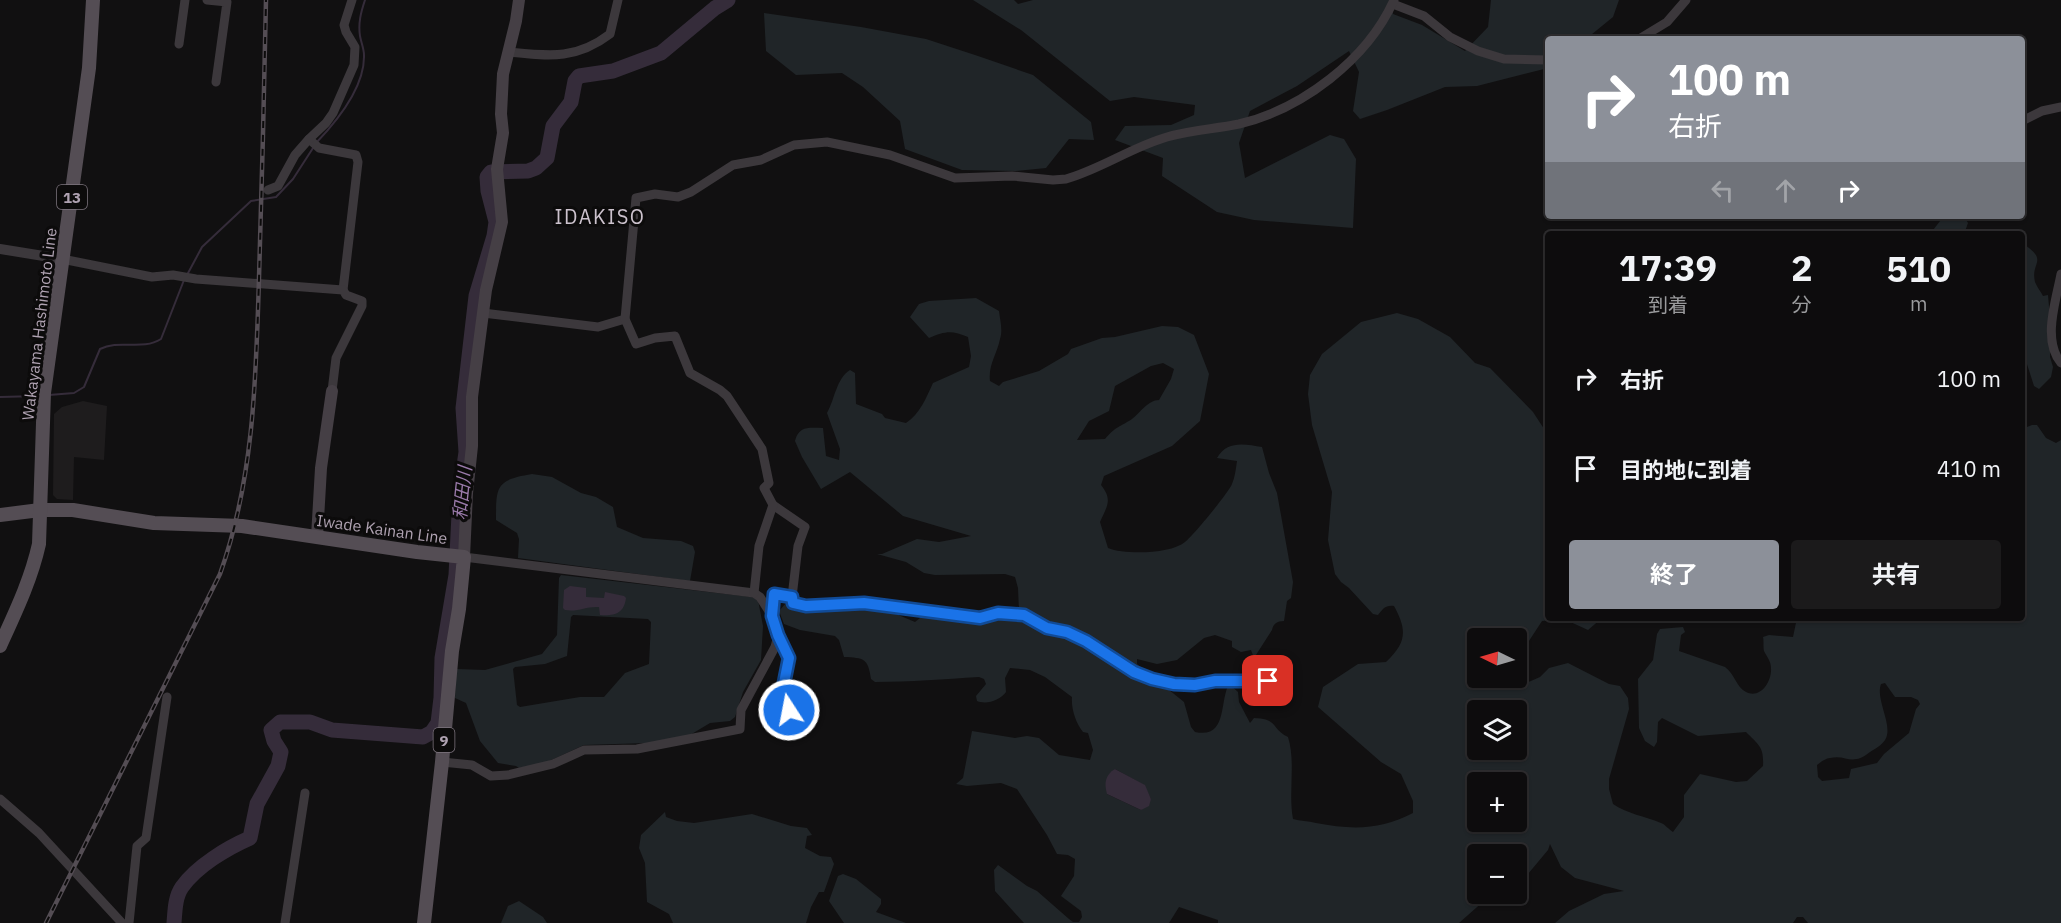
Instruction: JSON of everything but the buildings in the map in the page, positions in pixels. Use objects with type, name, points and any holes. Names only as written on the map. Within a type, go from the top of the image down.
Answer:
[{"type":"main road","name":"Wakayama Hashimoto Line","points":[[0,646],[35,562],[39,544],[43,399],[89,68],[93,0]]},
{"type":"main road","points":[[459,556],[472,446],[472,397],[488,281],[502,222],[497,171],[503,133],[501,114],[503,74],[519,0]]},
{"type":"main road","points":[[317,537],[321,468],[332,392]]},
{"type":"main road","name":"Iwade Kainan Line","points":[[0,515],[40,510],[73,510],[154,523],[242,526],[459,556],[459,609],[452,651],[424,923]]},
{"type":"street","points":[[179,44],[184,0]]},
{"type":"street","points":[[207,0],[227,2],[216,82]]},
{"type":"street","points":[[268,190],[278,186],[296,155],[333,113],[354,65],[355,47],[344,25],[352,0]]},
{"type":"street","points":[[509,52],[540,55],[588,50],[610,34],[618,0]]},
{"type":"street","points":[[1644,36],[1667,22],[1686,0]]},
{"type":"street","points":[[1268,681],[1215,681],[1195,685],[1174,684],[1152,679],[1134,672],[1086,641],[1067,632],[1047,628],[1024,615],[998,613],[980,618],[864,603],[806,606],[793,603],[798,546],[805,526],[772,505],[764,488],[769,483],[762,449],[727,396],[690,373],[675,336],[656,338],[636,344],[624,319],[636,198],[655,194],[678,197],[691,192],[733,165],[761,160],[794,145],[827,142],[890,155],[955,178],[1012,176],[1066,179],[1139,146],[1169,136],[1238,124],[1288,107],[1316,90],[1340,70],[1379,29],[1393,2],[1424,16],[1450,37],[1478,51],[1504,59],[1545,60]]},
{"type":"street","points":[[2025,120],[2042,111],[2061,107]]},
{"type":"street","points":[[309,139],[319,148],[356,155],[358,162],[343,290],[346,295],[359,298],[362,306],[336,358],[332,392]]},
{"type":"street","points":[[0,249],[152,277],[172,275],[196,279],[343,290]]},
{"type":"street","points":[[2061,274],[2051,343],[2054,355],[2061,363]]},
{"type":"street","points":[[483,314],[598,327],[624,319]]},
{"type":"street","points":[[754,593],[759,546],[772,505]]},
{"type":"street","points":[[459,556],[754,593],[760,597],[772,616],[789,658],[783,688],[789,710]]},
{"type":"street","points":[[772,616],[774,594],[792,597]]},
{"type":"street","points":[[442,762],[472,765],[491,776],[508,775],[553,764],[589,749],[649,747],[740,729],[741,710],[775,647],[778,635]]},
{"type":"street","points":[[129,923],[137,846],[146,838],[167,697]]},
{"type":"street","points":[[285,923],[305,793]]},
{"type":"street","points":[[0,799],[39,833],[122,923]]},
{"type":"shaded area","points":[[973,0],[1014,0],[1018,4],[1033,0],[1392,0],[1393,14],[1422,25],[1465,51],[1488,27],[1491,0],[1619,0],[1613,17],[1590,36],[1545,36],[1545,69],[1477,86],[1445,87],[1360,119],[1353,111],[1359,72],[1349,51],[1297,86],[1250,111],[1239,143],[1245,178],[1330,135],[1344,139],[1356,159],[1353,228],[1254,220],[1217,212],[1162,176],[1163,158],[1115,140],[1125,126],[1171,125],[1194,115],[1195,105],[1134,97],[1110,101],[1021,30]]},
{"type":"shaded area","points":[[764,13],[926,39],[1033,75],[1091,122],[1094,140],[1069,139],[1046,168],[1016,171],[962,170],[905,149],[900,121],[863,87],[842,73],[796,75],[766,51]]},
{"type":"shaded area","points":[[1942,219],[1966,219],[1968,223],[1965,231],[1932,231]]},
{"type":"shaded area","points":[[2025,245],[2037,258],[2035,282],[2043,296],[2048,295],[2051,330],[2050,357],[2053,367],[2051,377],[2039,389],[2034,386],[2026,361]]},
{"type":"shaded area","points":[[976,298],[999,311],[1001,336],[991,365],[990,381],[999,386],[1003,382],[1039,371],[1068,354],[1071,349],[1102,338],[1162,326],[1178,327],[1194,335],[1209,374],[1200,421],[1172,446],[1104,476],[1101,485],[1107,495],[1108,503],[1100,522],[1108,548],[1125,552],[1148,552],[1169,549],[1185,542],[1225,496],[1232,484],[1237,461],[1217,458],[1221,452],[1237,445],[1262,447],[1277,493],[1293,582],[1291,598],[1287,601],[1284,621],[1274,625],[1254,658],[1251,650],[1241,652],[1232,647],[1232,641],[1215,635],[1204,638],[1177,660],[1157,664],[1137,659],[1137,664],[1184,702],[1191,727],[1195,732],[1206,733],[1218,725],[1229,684],[1238,692],[1239,702],[1250,723],[1254,718],[1267,720],[1288,737],[1293,819],[1342,827],[1366,827],[1389,823],[1413,813],[1413,801],[1401,774],[1381,762],[1318,707],[1323,687],[1358,664],[1386,662],[1398,648],[1403,636],[1401,622],[1394,606],[1386,607],[1378,615],[1373,614],[1335,574],[1328,540],[1332,492],[1312,425],[1308,394],[1310,375],[1322,354],[1361,322],[1397,313],[1418,319],[1450,337],[1475,363],[1490,368],[1533,412],[1545,430],[1545,621],[1542,621],[1527,644],[1527,628],[1467,628],[1467,688],[1527,688],[1527,683],[1540,677],[1549,668],[1568,663],[1609,684],[1620,686],[1628,698],[1629,709],[1609,779],[1613,804],[1630,813],[1661,823],[1673,832],[1684,817],[1684,795],[1700,774],[1736,782],[1747,781],[1763,766],[1763,754],[1760,747],[1746,732],[1698,736],[1662,718],[1658,722],[1657,742],[1654,747],[1645,741],[1639,728],[1638,679],[1653,660],[1657,634],[1660,629],[1683,627],[1685,632],[1681,635],[1679,651],[1725,667],[1743,690],[1751,694],[1764,688],[1771,673],[1770,663],[1764,651],[1763,637],[1769,635],[1793,637],[1796,621],[2025,621],[2025,428],[2037,425],[2046,438],[2056,443],[2061,440],[2061,923],[1808,923],[1803,917],[1797,917],[1793,923],[1555,923],[1569,911],[1604,894],[1624,891],[1575,878],[1561,867],[1550,844],[1548,850],[1527,875],[1527,844],[1467,844],[1467,904],[1480,904],[1459,923],[1218,923],[1218,920],[1179,907],[1169,923],[1024,923],[995,891],[994,870],[998,865],[1037,891],[1073,922],[1079,922],[1082,917],[1081,911],[1061,896],[1074,876],[1075,859],[1068,855],[1057,854],[1017,789],[1001,783],[967,786],[956,784],[963,778],[972,731],[1015,738],[1027,736],[1039,738],[1059,755],[1090,760],[1093,750],[1088,733],[1083,732],[1076,720],[1072,697],[1045,677],[1030,670],[1010,668],[1005,678],[1006,692],[989,702],[977,701],[976,696],[986,684],[984,679],[979,677],[875,682],[871,679],[864,660],[844,657],[839,640],[835,636],[800,630],[784,624],[779,611],[786,603],[835,600],[851,610],[889,611],[915,622],[925,614],[996,615],[1019,611],[1015,577],[1005,574],[935,575],[924,573],[906,562],[877,554],[917,539],[939,542],[971,536],[903,516],[850,472],[821,489],[795,441],[802,430],[823,428],[826,456],[839,460],[840,449],[827,413],[839,384],[850,370],[855,373],[856,404],[882,414],[885,418],[906,423],[919,410],[933,383],[969,367],[971,356],[968,337],[948,332],[929,338],[910,317],[919,304],[929,301]],"holes":[[[1163,363],[1174,369],[1159,400],[1148,404],[1105,439],[1077,440],[1089,421],[1109,411],[1115,386],[1151,366]],[[1885,683],[1895,697],[1911,697],[1918,700],[1920,704],[1916,709],[1909,733],[1877,763],[1851,769],[1849,778],[1822,781],[1818,777],[1817,765],[1822,761],[1836,757],[1858,759],[1882,744],[1887,728],[1880,698],[1881,684]],[[1115,769],[1144,785],[1151,799],[1141,810],[1107,794]]]},
{"type":"shaded area","points":[[83,401],[107,406],[104,460],[74,457],[73,500],[57,499],[53,495],[54,414],[62,407]]},
{"type":"shaded area","points":[[532,474],[552,477],[613,507],[617,527],[643,538],[681,541],[693,546],[695,552],[690,581],[518,558],[517,533],[496,520],[498,492],[505,482]]},
{"type":"shaded area","points":[[561,575],[752,597],[758,600],[763,626],[761,660],[743,692],[735,717],[730,721],[710,723],[690,735],[648,743],[584,745],[545,763],[519,768],[498,763],[480,741],[466,703],[455,698],[456,669],[485,670],[542,654],[557,635]],"holes":[[[573,615],[648,619],[651,622],[649,664],[625,673],[604,697],[580,697],[520,707],[517,705],[513,669],[545,664],[567,656]]]},
{"type":"shaded area","points":[[570,586],[586,588],[586,597],[604,598],[605,592],[624,596],[625,603],[621,611],[610,615],[600,615],[599,607],[565,610],[563,608],[564,590]]},
{"type":"shaded area","points":[[1568,621],[1598,621],[1588,630]]},
{"type":"shaded area","points":[[1115,769],[1145,785],[1151,799],[1149,806],[1141,810],[1107,794],[1106,780]]},
{"type":"shaded area","points":[[665,812],[666,817],[694,823],[752,814],[791,826],[807,828],[812,835],[807,836],[805,848],[820,856],[831,857],[834,864],[824,892],[819,892],[806,923],[673,923],[669,914],[647,902],[645,863],[639,848],[641,835]]},
{"type":"shaded area","points":[[843,874],[856,879],[881,899],[876,912],[906,923],[844,923],[829,901],[838,876]]},
{"type":"shaded area","points":[[519,901],[543,917],[547,923],[501,923],[508,906]]},
{"type":"waterway","points":[[316,143],[341,114],[360,79],[364,55],[360,22],[365,0]]},
{"type":"waterway","name":"和田川","points":[[174,923],[178,895],[188,879],[213,858],[250,838],[257,804],[278,766],[281,752],[274,741],[271,730],[280,722],[310,722],[332,730],[423,737],[432,732],[438,723],[442,658],[456,575],[460,494],[466,452],[463,408],[476,296],[496,222],[487,177],[491,172],[528,171],[536,168],[547,158],[553,126],[571,102],[575,81],[579,76],[613,71],[661,53],[728,0]]},
{"type":"waterway","points":[[187,275],[202,247],[251,201],[276,197],[293,179],[313,148]]},
{"type":"waterway","points":[[49,395],[74,393],[84,387],[100,349],[115,345],[146,344],[161,339],[184,280]]},
{"type":"waterway","points":[[0,397],[38,396]]},
{"type":"railway","points":[[46,923],[220,574],[240,502],[251,428],[256,353],[266,0]]},
{"type":"district","name":"IDAKISO","points":[[600,216]]},
{"type":"route","points":[[789,710],[783,688],[789,658],[772,616],[774,594],[792,597],[793,603],[806,606],[864,603],[980,618],[998,613],[1014,613],[1024,615],[1047,628],[1067,632],[1086,641],[1134,672],[1152,679],[1174,684],[1195,685],[1247,679],[1268,681]]}]
